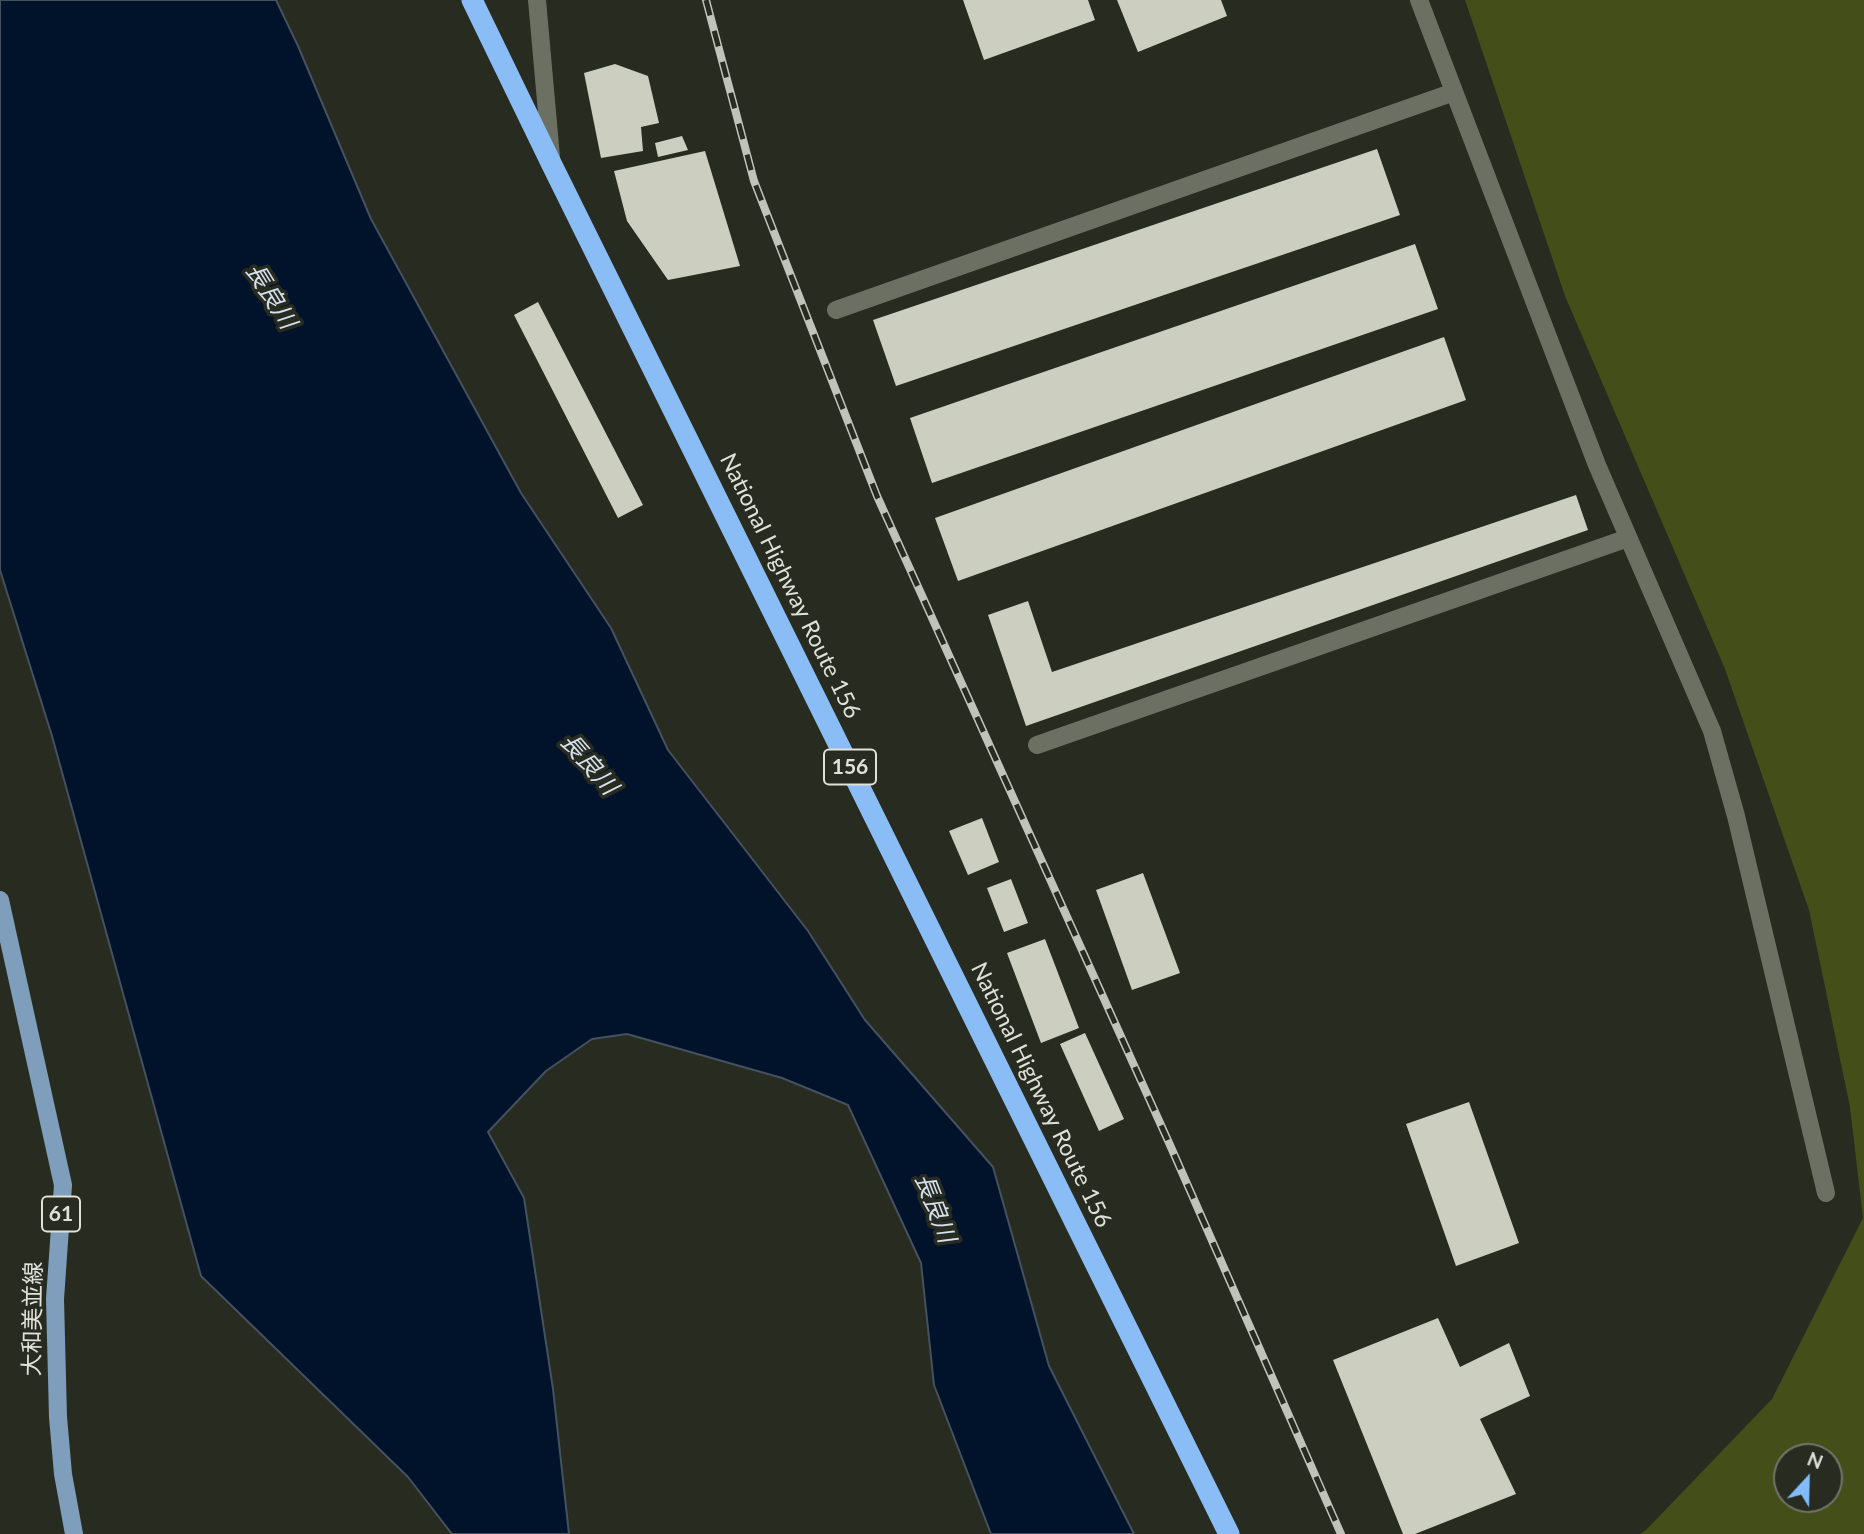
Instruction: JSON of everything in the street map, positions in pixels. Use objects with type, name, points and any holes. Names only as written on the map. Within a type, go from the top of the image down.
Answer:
[{"type":"highway","name":"National Highway Route 156","points":[[472,0],[1229,1534]]},
{"type":"main road","name":"大和美並線","points":[[0,900],[62,1185],[55,1299],[58,1417],[63,1474],[74,1534]]},
{"type":"street","points":[[537,0],[552,165]]},
{"type":"street","points":[[1419,0],[1597,465],[1712,731],[1736,816],[1826,1193]]},
{"type":"street","points":[[836,310],[1454,92]]},
{"type":"street","points":[[1037,745],[1628,538]]},
{"type":"green space","points":[[1465,0],[1864,0],[1864,1534],[1640,1534],[1772,1399],[1863,1218],[1850,1107],[1809,910],[1725,669],[1565,296]]},
{"type":"water","name":"長良川","points":[[0,0],[276,0],[371,219],[521,493],[611,628],[668,750],[808,931],[865,1020],[993,1167],[1049,1366],[1134,1534],[991,1534],[934,1385],[921,1263],[848,1105],[782,1078],[627,1034],[592,1039],[546,1071],[488,1132],[524,1198],[553,1389],[569,1534],[452,1534],[408,1477],[201,1276],[52,736],[0,570]]},
{"type":"building","points":[[963,0],[1088,0],[1095,20],[984,60]]},
{"type":"building","points":[[1117,0],[1221,0],[1227,16],[1138,52]]},
{"type":"building","points":[[615,64],[648,76],[659,123],[641,127],[643,151],[601,158],[584,73]]},
{"type":"building","points":[[682,136],[688,150],[658,157],[655,143]]},
{"type":"building","points":[[1377,149],[1400,215],[896,386],[873,320]]},
{"type":"building","points":[[705,151],[740,266],[668,280],[627,221],[614,171]]},
{"type":"building","points":[[1415,244],[1438,309],[932,483],[910,418]]},
{"type":"building","points":[[538,302],[643,505],[618,518],[514,315]]},
{"type":"building","points":[[1444,337],[1466,400],[958,581],[935,518]]},
{"type":"building","points":[[1576,495],[1588,530],[1026,726],[988,615],[1028,601],[1052,672]]},
{"type":"building","points":[[982,818],[999,862],[968,875],[949,831]]},
{"type":"building","points":[[1143,873],[1180,973],[1132,990],[1096,890]]},
{"type":"building","points":[[1011,879],[1028,923],[1004,932],[987,888]]},
{"type":"building","points":[[1045,939],[1079,1028],[1041,1043],[1007,953]]},
{"type":"building","points":[[1085,1033],[1124,1119],[1099,1131],[1060,1044]]},
{"type":"building","points":[[1469,1102],[1519,1243],[1456,1266],[1406,1124]]},
{"type":"building","points":[[1438,1318],[1460,1367],[1509,1343],[1530,1396],[1480,1419],[1516,1494],[1415,1534],[1403,1534],[1333,1360]]},
{"type":"railway","points":[[706,0],[754,181],[877,496],[1170,1145],[1341,1534]]}]
